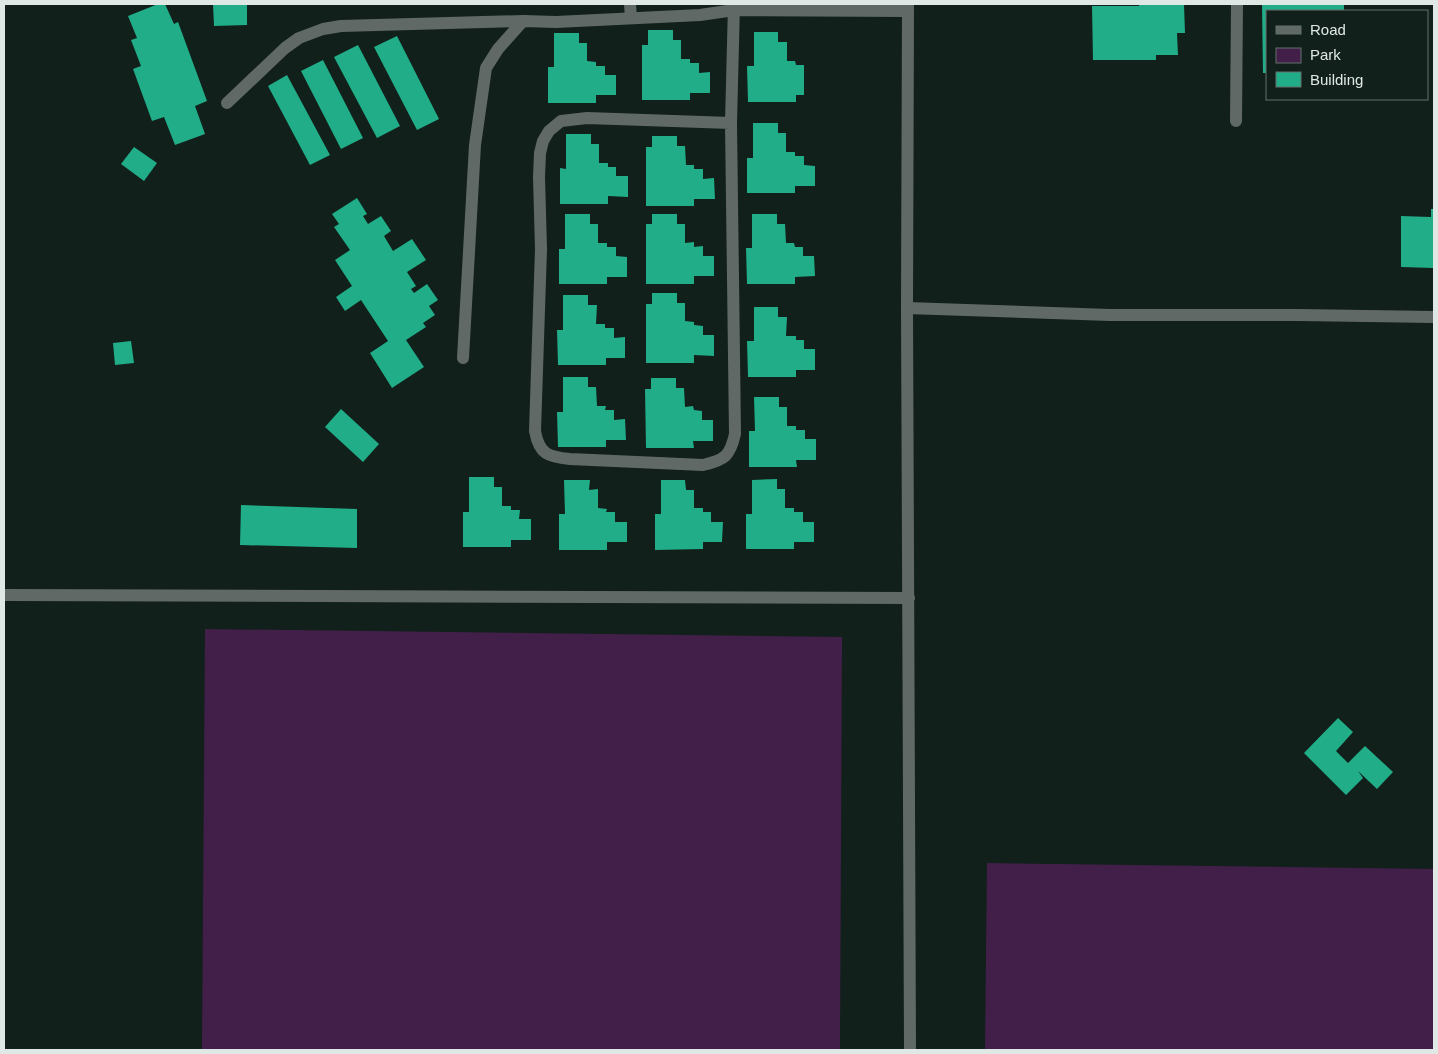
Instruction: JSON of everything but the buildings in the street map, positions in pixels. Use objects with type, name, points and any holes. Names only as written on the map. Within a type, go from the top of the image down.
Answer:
[{"type":"street","points":[[630,4],[631,18]]},
{"type":"street","points":[[1236,121],[1237,4]]},
{"type":"street","points":[[731,123],[588,118],[561,121],[549,131],[543,141],[540,153],[539,177],[541,249],[535,431],[537,442],[543,452],[554,458],[703,465],[718,462],[727,455],[733,445],[735,434],[731,123],[736,6]]},
{"type":"street","points":[[227,103],[285,48],[299,38],[323,29],[341,26],[556,22],[700,15],[736,6],[908,8],[910,1050]]},
{"type":"street","points":[[463,358],[475,145],[486,68],[498,49],[523,22]]},
{"type":"street","points":[[908,308],[1110,315],[1434,317]]},
{"type":"street","points":[[4,595],[909,598]]},
{"type":"green space","points":[[205,629],[842,637],[840,1050],[202,1050]]},
{"type":"green space","points":[[987,863],[1434,869],[1434,1050],[985,1050]]}]
